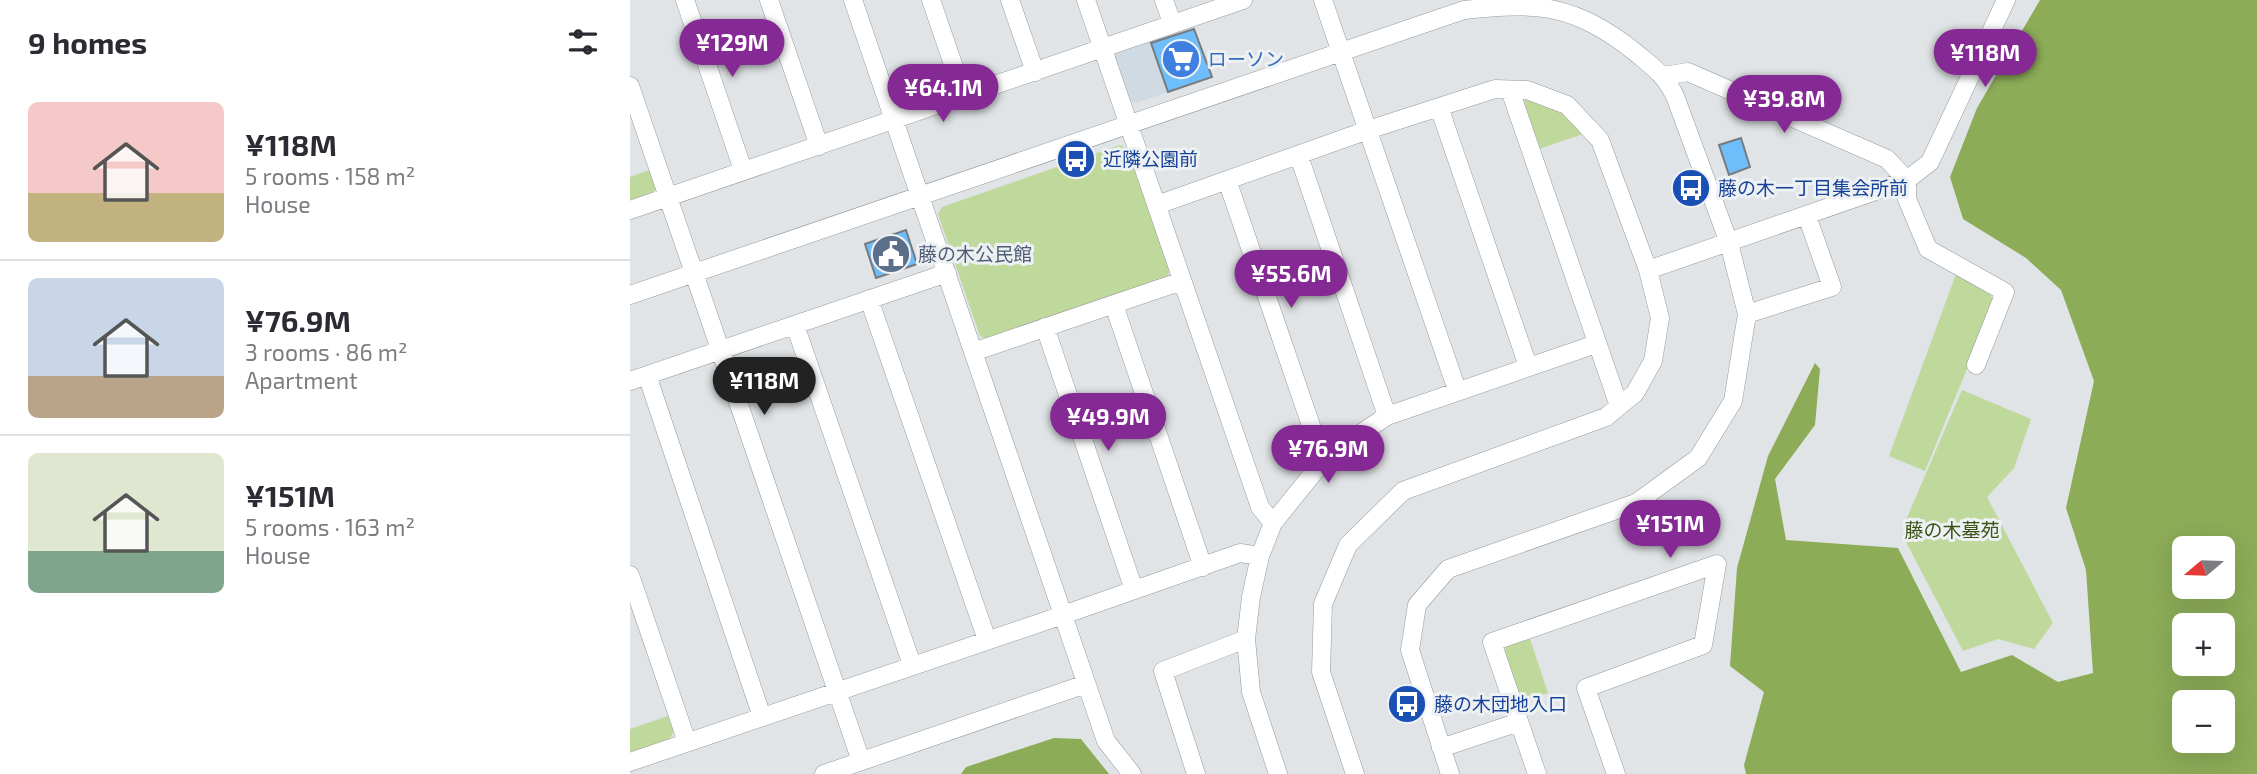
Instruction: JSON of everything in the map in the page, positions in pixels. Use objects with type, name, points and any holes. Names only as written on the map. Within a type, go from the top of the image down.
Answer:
[{"type":"street","points":[[685,0],[743,170]]},
{"type":"street","points":[[769,0],[819,146]]},
{"type":"street","points":[[853,0],[1105,741],[1132,774]]},
{"type":"street","points":[[931,0],[964,96]]},
{"type":"street","points":[[1010,0],[1035,72]]},
{"type":"street","points":[[1086,0],[1260,507],[1273,523]]},
{"type":"street","points":[[1164,0],[1172,23]]},
{"type":"street","points":[[630,210],[1243,0]]},
{"type":"street","points":[[1323,0],[1457,390]]},
{"type":"street","points":[[1648,270],[1907,180],[1930,162],[2006,0]]},
{"type":"street","points":[[630,295],[1464,10],[1513,5],[1562,5],[1610,32],[1664,76],[1675,96],[1729,243],[1747,314],[1734,401],[1698,458],[1636,503],[1448,569],[1418,605],[1409,650],[1450,774]]},
{"type":"street","points":[[1664,76],[1688,72],[1887,159],[1907,180],[1907,199],[1928,249],[2005,292],[1976,365]]},
{"type":"street","points":[[630,86],[861,761]]},
{"type":"street","points":[[1157,205],[1368,130],[1495,89],[1527,90],[1567,105],[1600,140],[1648,270],[1660,318],[1653,361],[1635,393],[1606,416],[1403,491],[1348,545],[1323,604],[1321,672],[1355,774]]},
{"type":"street","points":[[1510,90],[1619,406]]},
{"type":"street","points":[[1439,107],[1528,366]]},
{"type":"street","points":[[1299,156],[1387,416]]},
{"type":"street","points":[[1227,180],[1318,446],[1327,456]]},
{"type":"street","points":[[1747,314],[1832,286],[1807,216]]},
{"type":"street","points":[[762,717],[638,378],[947,273]]},
{"type":"street","points":[[973,352],[1182,281]]},
{"type":"street","points":[[869,299],[986,640]]},
{"type":"street","points":[[1114,305],[1203,567]]},
{"type":"street","points":[[795,325],[912,665]]},
{"type":"street","points":[[1045,327],[1135,590]]},
{"type":"street","points":[[1278,774],[1251,692],[1246,639],[1260,556],[1273,523],[1327,456],[1387,416],[1596,344]]},
{"type":"street","points":[[630,762],[1240,553],[1260,556]]},
{"type":"street","points":[[1537,774],[1492,642],[1717,564],[1703,645],[1586,688],[1616,774]]},
{"type":"street","points":[[630,575],[687,742]]},
{"type":"street","points":[[1196,774],[1163,671],[1246,639]]},
{"type":"street","points":[[824,774],[1086,684]]},
{"type":"street","points":[[1441,748],[1520,722]]},
{"type":"shaded area","points":[[1193,26],[1212,77],[1136,103],[1126,98],[1113,60],[1118,49]]},
{"type":"green space","points":[[2040,0],[2257,0],[2257,774],[1746,774],[1744,765],[1764,692],[1730,666],[1737,568],[1768,456],[1815,363],[1820,369],[1815,425],[1775,479],[1786,540],[1898,548],[1961,672],[2012,655],[2058,682],[2093,673],[2086,570],[2066,508],[2094,381],[2061,290],[2026,258],[1963,219],[1950,177],[1977,108]]},
{"type":"green space","points":[[1528,97],[1564,111],[1586,133],[1536,150],[1521,105]]},
{"type":"green space","points":[[1120,145],[1130,150],[1171,268],[1166,279],[987,340],[980,336],[938,214],[942,207]]},
{"type":"green space","points":[[652,169],[657,186],[652,196],[630,203],[630,177]]},
{"type":"green space","points":[[1956,274],[1989,291],[1994,303],[1925,471],[1889,456]]},
{"type":"green space","name":"藤の木墓苑","points":[[1962,390],[2031,419],[2014,468],[1987,497],[2053,623],[2034,649],[1998,639],[1963,651],[1905,540],[1906,520]]},
{"type":"green space","points":[[1529,636],[1548,693],[1520,702],[1503,653],[1508,643]]},
{"type":"green space","points":[[671,715],[675,728],[669,742],[630,755],[630,729]]},
{"type":"green space","points":[[1054,738],[1081,739],[1109,774],[961,774],[966,767]]},
{"type":"building","name":"ローソン","points":[[1194,29],[1212,77],[1168,92],[1151,43]]},
{"type":"building","points":[[1741,138],[1750,167],[1729,175],[1719,145]]},
{"type":"building","name":"藤の木公民館","points":[[906,230],[917,264],[876,278],[865,244]]},
{"type":"place","name":"ローソン","points":[[1181,59]]},
{"type":"place","name":"近隣公園前","points":[[1076,159]]},
{"type":"place","name":"藤の木一丁目集会所前","points":[[1691,188]]},
{"type":"place","name":"藤の木公民館","points":[[891,254]]},
{"type":"place","name":"藤の木団地入口","points":[[1407,704]]}]
